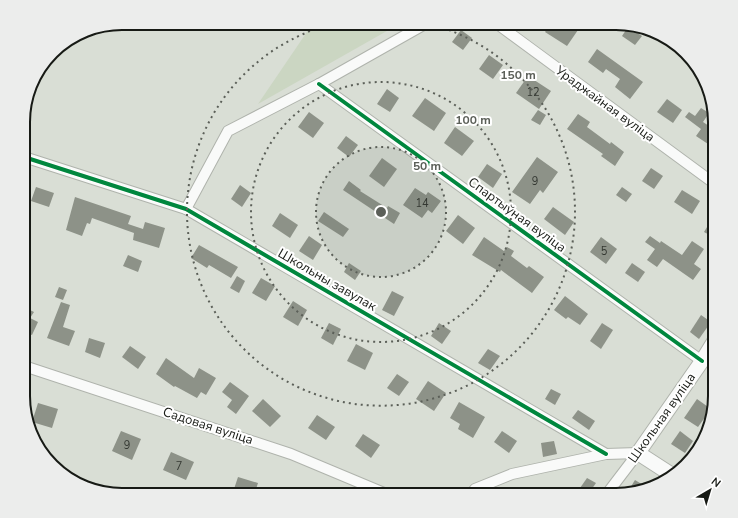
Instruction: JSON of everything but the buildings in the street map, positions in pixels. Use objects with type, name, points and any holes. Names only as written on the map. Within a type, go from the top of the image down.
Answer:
[{"type":"street","points":[[186,209],[228,131],[319,84],[415,30]]},
{"type":"street","name":"Ураджайная вуліца","points":[[506,30],[708,179]]},
{"type":"street","name":"Спартыўная вуліца","points":[[319,84],[702,361]]},
{"type":"street","name":"Школьны завулак","points":[[30,159],[186,209],[606,454]]},
{"type":"street","name":"Школьная вуліца","points":[[611,488],[638,453],[708,351]]},
{"type":"street","name":"Садовая вуліца","points":[[30,368],[291,454],[372,488]]},
{"type":"street","points":[[477,488],[512,474],[606,454],[638,453],[668,472]]},
{"type":"green space","points":[[308,30],[389,30],[258,104]]},
{"type":"cycle path","points":[[319,84],[702,361]]},
{"type":"cycle path","points":[[30,159],[186,209],[606,454]]}]
